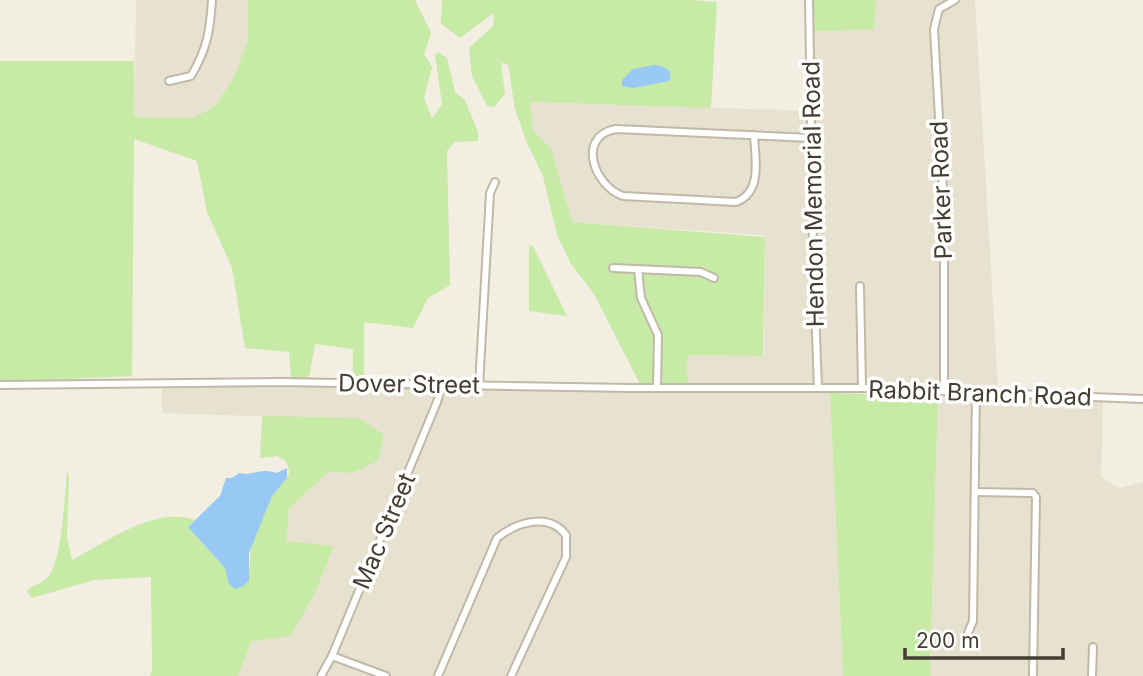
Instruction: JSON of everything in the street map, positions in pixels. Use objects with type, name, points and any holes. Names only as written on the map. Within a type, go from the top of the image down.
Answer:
[{"type":"street","points":[[169,80],[191,76],[204,55],[210,32],[212,0]]},
{"type":"street","name":"Hendon Memorial Road","points":[[808,0],[818,388]]},
{"type":"street","name":"Parker Road","points":[[944,390],[944,208],[934,29],[939,9],[955,0]]},
{"type":"street","points":[[754,135],[755,181],[749,195],[736,202],[622,196],[612,192],[601,182],[592,160],[595,140],[601,134],[616,129],[754,135],[811,138]]},
{"type":"street","points":[[479,386],[490,193],[495,182]]},
{"type":"street","points":[[613,268],[701,272],[714,278]]},
{"type":"street","points":[[638,269],[641,298],[658,335],[657,388]]},
{"type":"street","points":[[860,286],[862,388]]},
{"type":"street","name":"Dover Street","points":[[0,385],[282,382],[818,388]]},
{"type":"street","name":"Mac Street","points":[[321,676],[332,656],[442,385]]},
{"type":"street","name":"Rabbit Branch Road","points":[[818,388],[976,391],[1143,399]]},
{"type":"street","points":[[968,633],[973,621],[976,391]]},
{"type":"street","points":[[975,492],[1035,494],[1033,676]]},
{"type":"street","points":[[438,676],[497,538],[512,528],[542,521],[552,522],[566,535],[566,556],[511,676]]},
{"type":"street","points":[[1093,647],[1093,676]]},
{"type":"street","points":[[332,656],[386,676]]},
{"type":"shaded area","points":[[136,0],[248,0],[248,40],[235,77],[215,106],[193,118],[134,117]]},
{"type":"shaded area","points":[[876,0],[975,0],[998,388],[689,386],[689,355],[764,356],[765,235],[569,222],[532,130],[529,102],[814,111],[814,31],[874,30]]},
{"type":"shaded area","points":[[162,385],[830,393],[843,676],[238,676],[251,642],[291,636],[315,593],[334,547],[287,541],[289,509],[328,472],[351,473],[359,418],[162,413]]},
{"type":"shaded area","points":[[938,396],[1103,401],[1101,477],[1119,488],[1143,482],[1143,676],[930,676]]},
{"type":"green space","points":[[248,0],[415,0],[431,33],[424,54],[432,67],[424,98],[432,118],[442,104],[435,55],[438,52],[447,58],[455,92],[465,100],[478,132],[478,141],[454,142],[447,151],[450,285],[428,298],[413,328],[364,322],[364,379],[353,379],[353,349],[315,344],[309,378],[291,377],[289,352],[245,348],[232,268],[207,212],[197,161],[134,139],[132,376],[0,382],[0,61],[134,61],[134,117],[193,118],[215,106],[234,77],[248,40]]},
{"type":"green space","points":[[442,0],[717,2],[711,108],[530,102],[533,131],[551,149],[572,222],[765,237],[763,356],[689,355],[689,386],[640,384],[594,294],[571,264],[557,235],[543,176],[515,109],[508,64],[501,63],[505,94],[494,107],[487,106],[472,76],[469,48],[493,26],[494,13],[460,38],[441,24]]},
{"type":"green space","points":[[813,0],[876,0],[874,30],[814,31]]},
{"type":"green space","points":[[529,245],[533,246],[567,316],[529,311]]},
{"type":"green space","points":[[830,393],[938,396],[930,676],[843,676]]},
{"type":"green space","points":[[262,416],[359,418],[384,435],[378,461],[351,473],[328,472],[289,509],[287,541],[334,546],[315,593],[291,636],[251,642],[238,676],[150,676],[151,577],[94,580],[32,598],[27,591],[49,576],[57,556],[67,471],[67,538],[72,560],[131,528],[163,518],[179,517],[195,520],[188,527],[225,568],[228,582],[250,567],[253,539],[260,520],[273,494],[289,472],[286,461],[277,456],[260,458]]},
{"type":"water","points":[[654,65],[669,71],[669,81],[634,88],[622,86],[622,80],[633,69]]},
{"type":"water","points":[[287,468],[287,478],[272,496],[249,553],[249,581],[234,589],[228,582],[225,568],[188,527],[220,496],[226,478],[232,478],[239,473],[276,473]]}]
